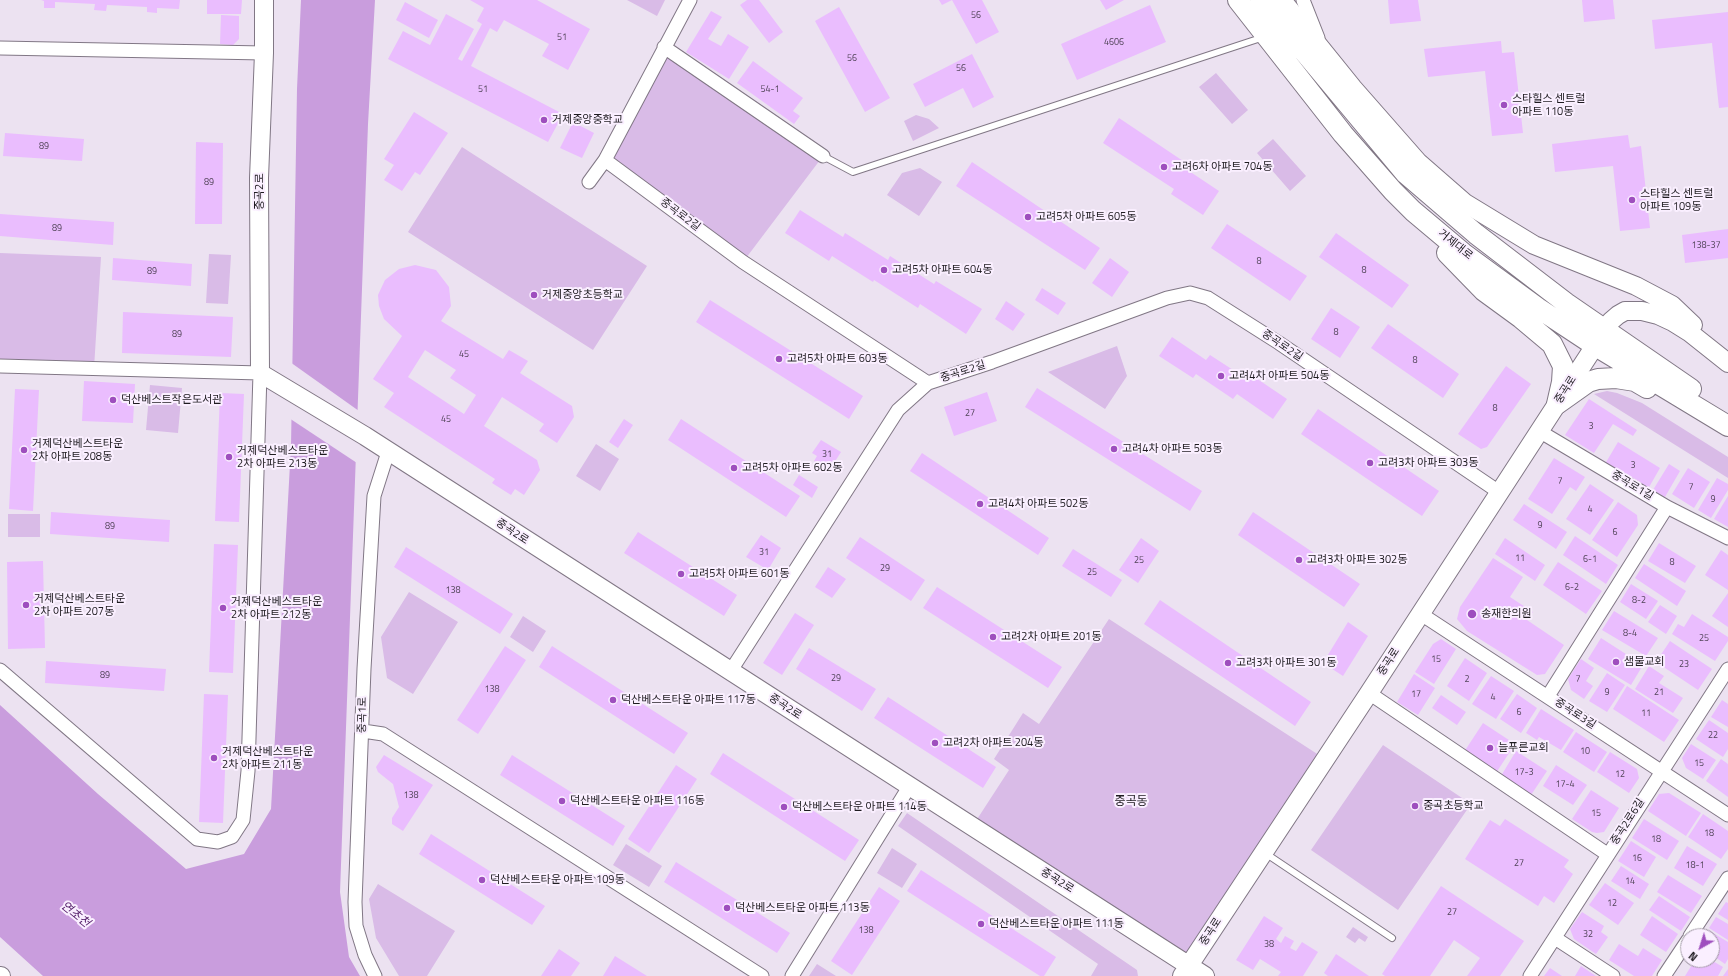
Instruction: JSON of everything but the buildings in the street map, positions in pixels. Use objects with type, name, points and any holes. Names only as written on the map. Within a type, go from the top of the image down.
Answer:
[{"type":"main road","name":"거제대로","points":[[1238,0],[1343,134],[1393,191],[1463,253],[1538,308],[1599,338],[1728,412]]},
{"type":"main road","name":"거제대로","points":[[1261,0],[1406,174],[1599,338],[1728,426]]},
{"type":"main road","points":[[1414,211],[1431,236],[1484,291],[1521,318],[1552,344],[1563,366],[1562,382],[1557,404]]},
{"type":"main road","points":[[1557,404],[1588,382],[1598,379],[1616,378],[1635,381],[1728,435]]},
{"type":"street","name":"중곡2로","points":[[264,0],[264,53],[259,178],[265,376],[364,436],[910,786],[1186,971],[1205,976]]},
{"type":"street","points":[[589,182],[606,160],[690,0]]},
{"type":"street","points":[[1282,0],[1353,88],[1418,162],[1465,203],[1534,245],[1636,286],[1672,305],[1706,338],[1728,363]]},
{"type":"street","points":[[1303,0],[1323,49]]},
{"type":"street","points":[[664,47],[823,156]]},
{"type":"street","points":[[0,48],[264,53]]},
{"type":"street","name":"중곡로2길","points":[[606,160],[743,262],[928,383],[992,362],[1167,298],[1190,293],[1208,298],[1266,335],[1499,492]]},
{"type":"street","name":"중곡로","points":[[1186,971],[1421,614],[1599,338],[1618,314],[1626,311],[1642,311],[1658,315],[1689,332],[1728,363]]},
{"type":"street","points":[[0,366],[265,376],[248,770],[243,820],[232,837],[218,842],[197,839],[0,670]]},
{"type":"street","points":[[730,672],[898,410],[928,383]]},
{"type":"street","name":"중곡로1길","points":[[1539,431],[1666,506],[1728,538]]},
{"type":"street","name":"중곡1로","points":[[375,976],[365,955],[356,926],[357,843],[363,731],[364,669],[374,496],[388,452]]},
{"type":"street","points":[[1548,696],[1666,506]]},
{"type":"street","name":"중곡로3길","points":[[1421,614],[1728,815]]},
{"type":"street","name":"중곡2로6길","points":[[1530,976],[1607,854],[1728,669]]},
{"type":"street","points":[[1369,693],[1607,854]]},
{"type":"street","points":[[363,731],[383,734],[762,976]]},
{"type":"street","points":[[792,976],[910,786]]},
{"type":"street","points":[[1695,928],[1728,878]]},
{"type":"street","points":[[1555,938],[1613,976]]},
{"type":"street","points":[[1664,976],[1680,952]]},
{"type":"lane","points":[[823,156],[853,172],[1267,36]]},
{"type":"lane","points":[[1264,852],[1392,938]]},
{"type":"shaded area","points":[[627,0],[665,0],[657,16]]},
{"type":"shaded area","points":[[664,47],[823,156],[743,262],[605,160]]},
{"type":"shaded area","points":[[1216,73],[1248,110],[1232,124],[1199,87]]},
{"type":"shaded area","points":[[916,115],[929,119],[939,128],[913,141],[904,121]]},
{"type":"shaded area","points":[[1273,139],[1306,176],[1290,191],[1257,153]]},
{"type":"shaded area","points":[[462,147],[647,266],[593,350],[408,232]]},
{"type":"shaded area","points":[[920,168],[942,182],[919,216],[887,195],[902,173]]},
{"type":"shaded area","points":[[0,253],[101,257],[94,368],[0,366]]},
{"type":"shaded area","points":[[209,254],[231,255],[228,304],[206,303]]},
{"type":"shaded area","points":[[1117,346],[1127,376],[1105,409],[1048,372]]},
{"type":"shaded area","points":[[150,385],[182,388],[178,433],[146,430]]},
{"type":"shaded area","points":[[1607,391],[1617,393],[1642,403],[1728,457],[1728,478],[1594,394]]},
{"type":"shaded area","points":[[596,444],[619,459],[600,491],[576,476]]},
{"type":"shaded area","points":[[8,514],[40,514],[40,537],[8,537]]},
{"type":"shaded area","points":[[409,592],[458,622],[413,694],[387,678],[381,637]]},
{"type":"shaded area","points":[[523,616],[546,631],[533,652],[510,637]]},
{"type":"shaded area","points":[[1109,619],[1325,759],[1189,965],[972,827],[1009,770],[994,759],[1023,713],[1039,724]]},
{"type":"shaded area","points":[[1383,745],[1471,804],[1398,910],[1311,850]]},
{"type":"shaded area","points":[[907,813],[1137,970],[1138,976],[1091,976],[1098,964],[898,826]]},
{"type":"shaded area","points":[[626,844],[662,866],[649,887],[613,865]]},
{"type":"shaded area","points":[[892,848],[917,864],[902,888],[877,873]]},
{"type":"shaded area","points":[[378,884],[455,931],[427,976],[399,976],[376,938],[369,899]]},
{"type":"shaded area","points":[[1353,927],[1368,937],[1365,942],[1359,938],[1355,943],[1346,937]]},
{"type":"shaded area","points":[[817,964],[836,976],[809,976]]},
{"type":"water","name":"연초천","points":[[301,0],[375,0],[368,124],[340,892],[349,957],[360,976],[43,976],[0,937],[0,705],[98,794],[186,869],[244,854],[271,809],[291,446],[297,89]]},
{"type":"pier","points":[[290,362],[359,411],[357,463],[289,418]]},
{"type":"place","name":"스타힐스 센트럴 아파트 110동","points":[[1504,105]]},
{"type":"place","name":"거제중앙중학교","points":[[544,120]]},
{"type":"place","name":"고려6차 아파트 704동","points":[[1164,167]]},
{"type":"place","name":"스타힐스 센트럴 아파트 109동","points":[[1632,200]]},
{"type":"place","name":"고려5차 아파트 605동","points":[[1028,217]]},
{"type":"place","name":"고려5차 아파트 604동","points":[[884,270]]},
{"type":"place","name":"거제중앙초등학교","points":[[534,295]]},
{"type":"place","name":"고려5차 아파트 603동","points":[[779,359]]},
{"type":"place","name":"고려4차 아파트 504동","points":[[1221,376]]},
{"type":"place","name":"덕산베스트작은도서관","points":[[113,400]]},
{"type":"place","name":"고려4차 아파트 503동","points":[[1114,449]]},
{"type":"place","name":"거제덕산베스트타운 2차 아파트 208동","points":[[24,450]]},
{"type":"place","name":"거제덕산베스트타운 2차 아파트 213동","points":[[229,457]]},
{"type":"place","name":"고려3차 아파트 303동","points":[[1370,463]]},
{"type":"place","name":"고려5차 아파트 602동","points":[[734,468]]},
{"type":"place","name":"고려4차 아파트 502동","points":[[980,504]]},
{"type":"place","name":"고려3차 아파트 302동","points":[[1299,560]]},
{"type":"place","name":"고려5차 아파트 601동","points":[[681,574]]},
{"type":"place","name":"거제덕산베스트타운 2차 아파트 207동","points":[[26,605]]},
{"type":"place","name":"거제덕산베스트타운 2차 아파트 212동","points":[[223,608]]},
{"type":"place","name":"송재한의원","points":[[1472,614]]},
{"type":"place","name":"고려2차 아파트 201동","points":[[993,637]]},
{"type":"place","name":"샘물교회","points":[[1616,662]]},
{"type":"place","name":"고려3차 아파트 301동","points":[[1228,663]]},
{"type":"place","name":"덕산베스트타운 아파트 117동","points":[[613,700]]},
{"type":"place","name":"고려2차 아파트 204동","points":[[935,743]]},
{"type":"place","name":"늘푸른교회","points":[[1490,748]]},
{"type":"place","name":"거제덕산베스트타운 2차 아파트 211동","points":[[214,758]]},
{"type":"place","name":"덕산베스트타운 아파트 116동","points":[[562,801]]},
{"type":"place","name":"중곡초등학교","points":[[1415,806]]},
{"type":"place","name":"덕산베스트타운 아파트 114동","points":[[784,807]]},
{"type":"place","name":"덕산베스트타운 아파트 109동","points":[[482,880]]},
{"type":"place","name":"덕산베스트타운 아파트 113동","points":[[727,908]]},
{"type":"place","name":"덕산베스트타운 아파트 111동","points":[[981,924]]},
{"type":"district","name":"중곡동","points":[[1131,802]]}]
